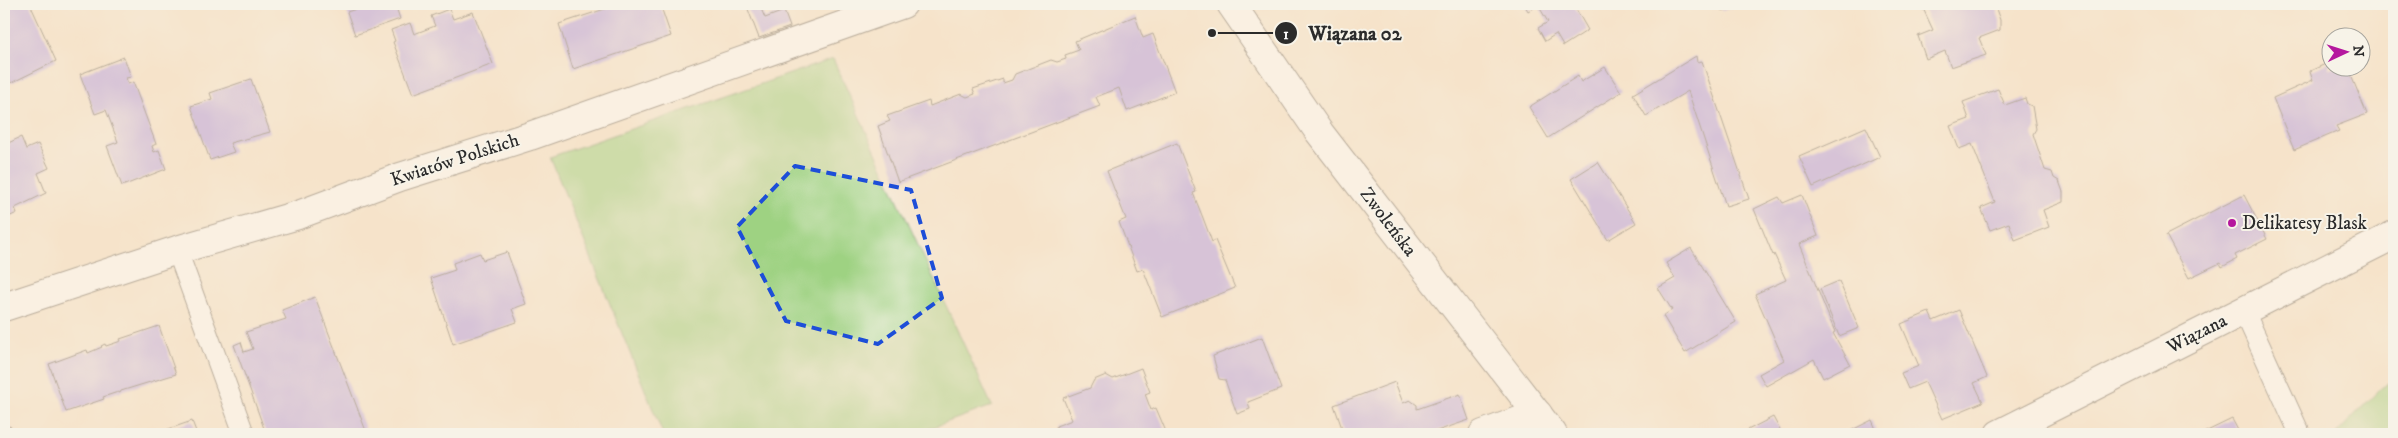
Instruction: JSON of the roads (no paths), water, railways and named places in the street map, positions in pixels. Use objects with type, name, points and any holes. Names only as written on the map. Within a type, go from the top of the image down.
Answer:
[{"type":"street","name":"Kwiatów Polskich","points":[[4,308],[177,250],[298,215],[400,177],[530,136],[902,4]]},
{"type":"street","name":"Zwoleńska","points":[[1231,4],[1319,132],[1546,424]]},
{"type":"street","name":"Wiązana","points":[[1999,434],[2394,235]]},
{"type":"street","points":[[1483,434],[1546,424]]},
{"type":"lane","points":[[177,250],[244,434]]},
{"type":"lane","points":[[2244,310],[2300,434]]},
{"type":"place","name":"Wiązana 02","points":[[1212,33]]},
{"type":"place","name":"Delikatesy Blask","points":[[2232,223]]}]
